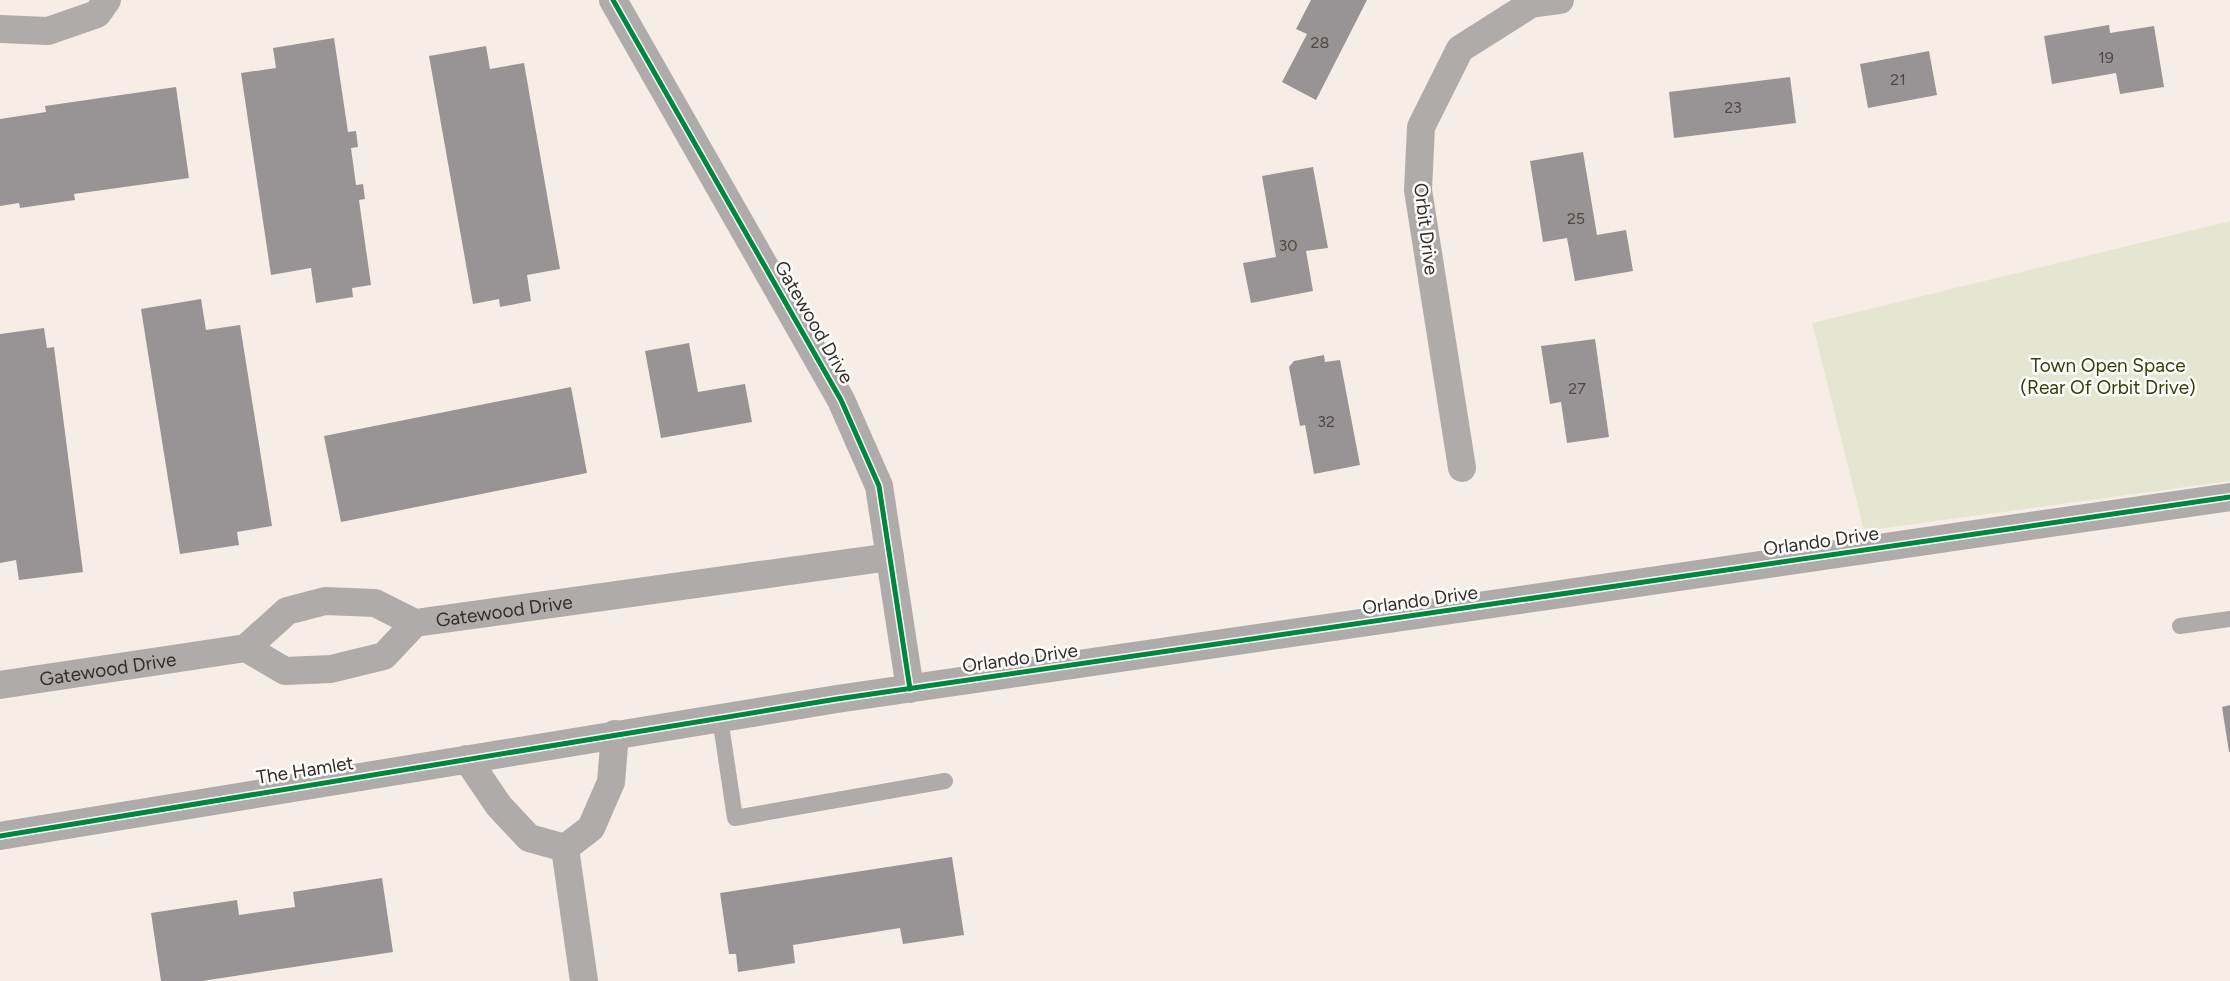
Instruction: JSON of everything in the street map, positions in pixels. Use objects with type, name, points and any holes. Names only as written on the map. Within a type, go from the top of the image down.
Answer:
[{"type":"street","points":[[0,29],[48,31],[97,14],[107,0]]},
{"type":"street","name":"Gatewood Drive","points":[[613,0],[841,400],[879,486],[910,689]]},
{"type":"street","name":"Orbit Drive","points":[[1462,468],[1418,190],[1421,127],[1460,48],[1531,4],[1560,0]]},
{"type":"street","name":"Orlando Drive","points":[[616,734],[910,689],[2230,497]]},
{"type":"street","name":"Gatewood Drive","points":[[0,685],[246,648],[287,611],[325,601],[374,603],[415,623],[890,556]]},
{"type":"street","name":"Gatewood Drive","points":[[246,648],[285,671],[331,669],[384,656],[415,623]]},
{"type":"street","points":[[565,848],[591,828],[611,782],[616,734]]},
{"type":"street","name":"The Hamlet","points":[[0,836],[616,734]]},
{"type":"street","points":[[467,759],[499,806],[529,838],[565,848]]},
{"type":"street","points":[[565,848],[584,981]]},
{"type":"lane","points":[[2180,626],[2230,619]]},
{"type":"lane","points":[[720,718],[735,818],[945,781]]},
{"type":"green space","name":"Town Open Space (Rear Of Orbit Drive)","points":[[2230,221],[2230,481],[1864,531],[1812,323]]},
{"type":"building","points":[[1311,0],[1367,0],[1316,100],[1282,82],[1307,34],[1296,29]]},
{"type":"building","points":[[2109,25],[2110,33],[2154,26],[2164,87],[2120,94],[2116,73],[2052,84],[2044,36]]},
{"type":"building","points":[[334,38],[348,132],[356,131],[358,147],[351,148],[356,185],[363,184],[365,199],[359,200],[371,285],[352,288],[353,297],[316,303],[311,268],[271,275],[241,73],[276,68],[273,48]]},
{"type":"building","points":[[486,46],[490,69],[524,63],[560,269],[527,275],[531,301],[500,307],[499,299],[473,304],[429,56]]},
{"type":"building","points":[[1929,51],[1937,95],[1868,108],[1860,64]]},
{"type":"building","points":[[1790,77],[1796,123],[1674,138],[1669,92]]},
{"type":"building","points":[[176,87],[189,178],[74,194],[75,200],[20,208],[19,203],[0,206],[0,119],[46,112],[45,106]]},
{"type":"building","points":[[1583,152],[1597,235],[1626,230],[1633,271],[1575,281],[1567,238],[1543,242],[1530,161]]},
{"type":"building","points":[[1313,167],[1328,248],[1306,251],[1313,291],[1251,303],[1243,263],[1276,257],[1262,176]]},
{"type":"building","points":[[201,299],[206,330],[240,325],[272,526],[237,532],[239,545],[180,554],[141,309]]},
{"type":"building","points":[[44,328],[47,348],[54,347],[83,572],[19,580],[16,560],[0,563],[0,334]]},
{"type":"building","points":[[1595,339],[1609,437],[1567,443],[1561,402],[1550,404],[1541,346]]},
{"type":"building","points":[[689,343],[698,392],[745,384],[752,422],[661,438],[645,351]]},
{"type":"building","points":[[1324,355],[1325,362],[1340,360],[1360,465],[1314,474],[1305,425],[1300,426],[1289,367],[1294,361]]},
{"type":"building","points":[[571,387],[587,473],[341,522],[324,436]]},
{"type":"building","points":[[2230,705],[2230,752],[2229,752],[2222,707]]},
{"type":"building","points":[[952,857],[964,935],[903,944],[900,928],[793,945],[795,963],[738,972],[736,954],[729,954],[720,893]]},
{"type":"building","points":[[382,878],[393,952],[202,981],[161,981],[151,913],[237,900],[239,915],[295,907],[293,892]]},
{"type":"cycle path","points":[[613,0],[841,400],[879,486],[910,689]]},
{"type":"cycle path","points":[[0,836],[837,699],[2230,497]]}]
